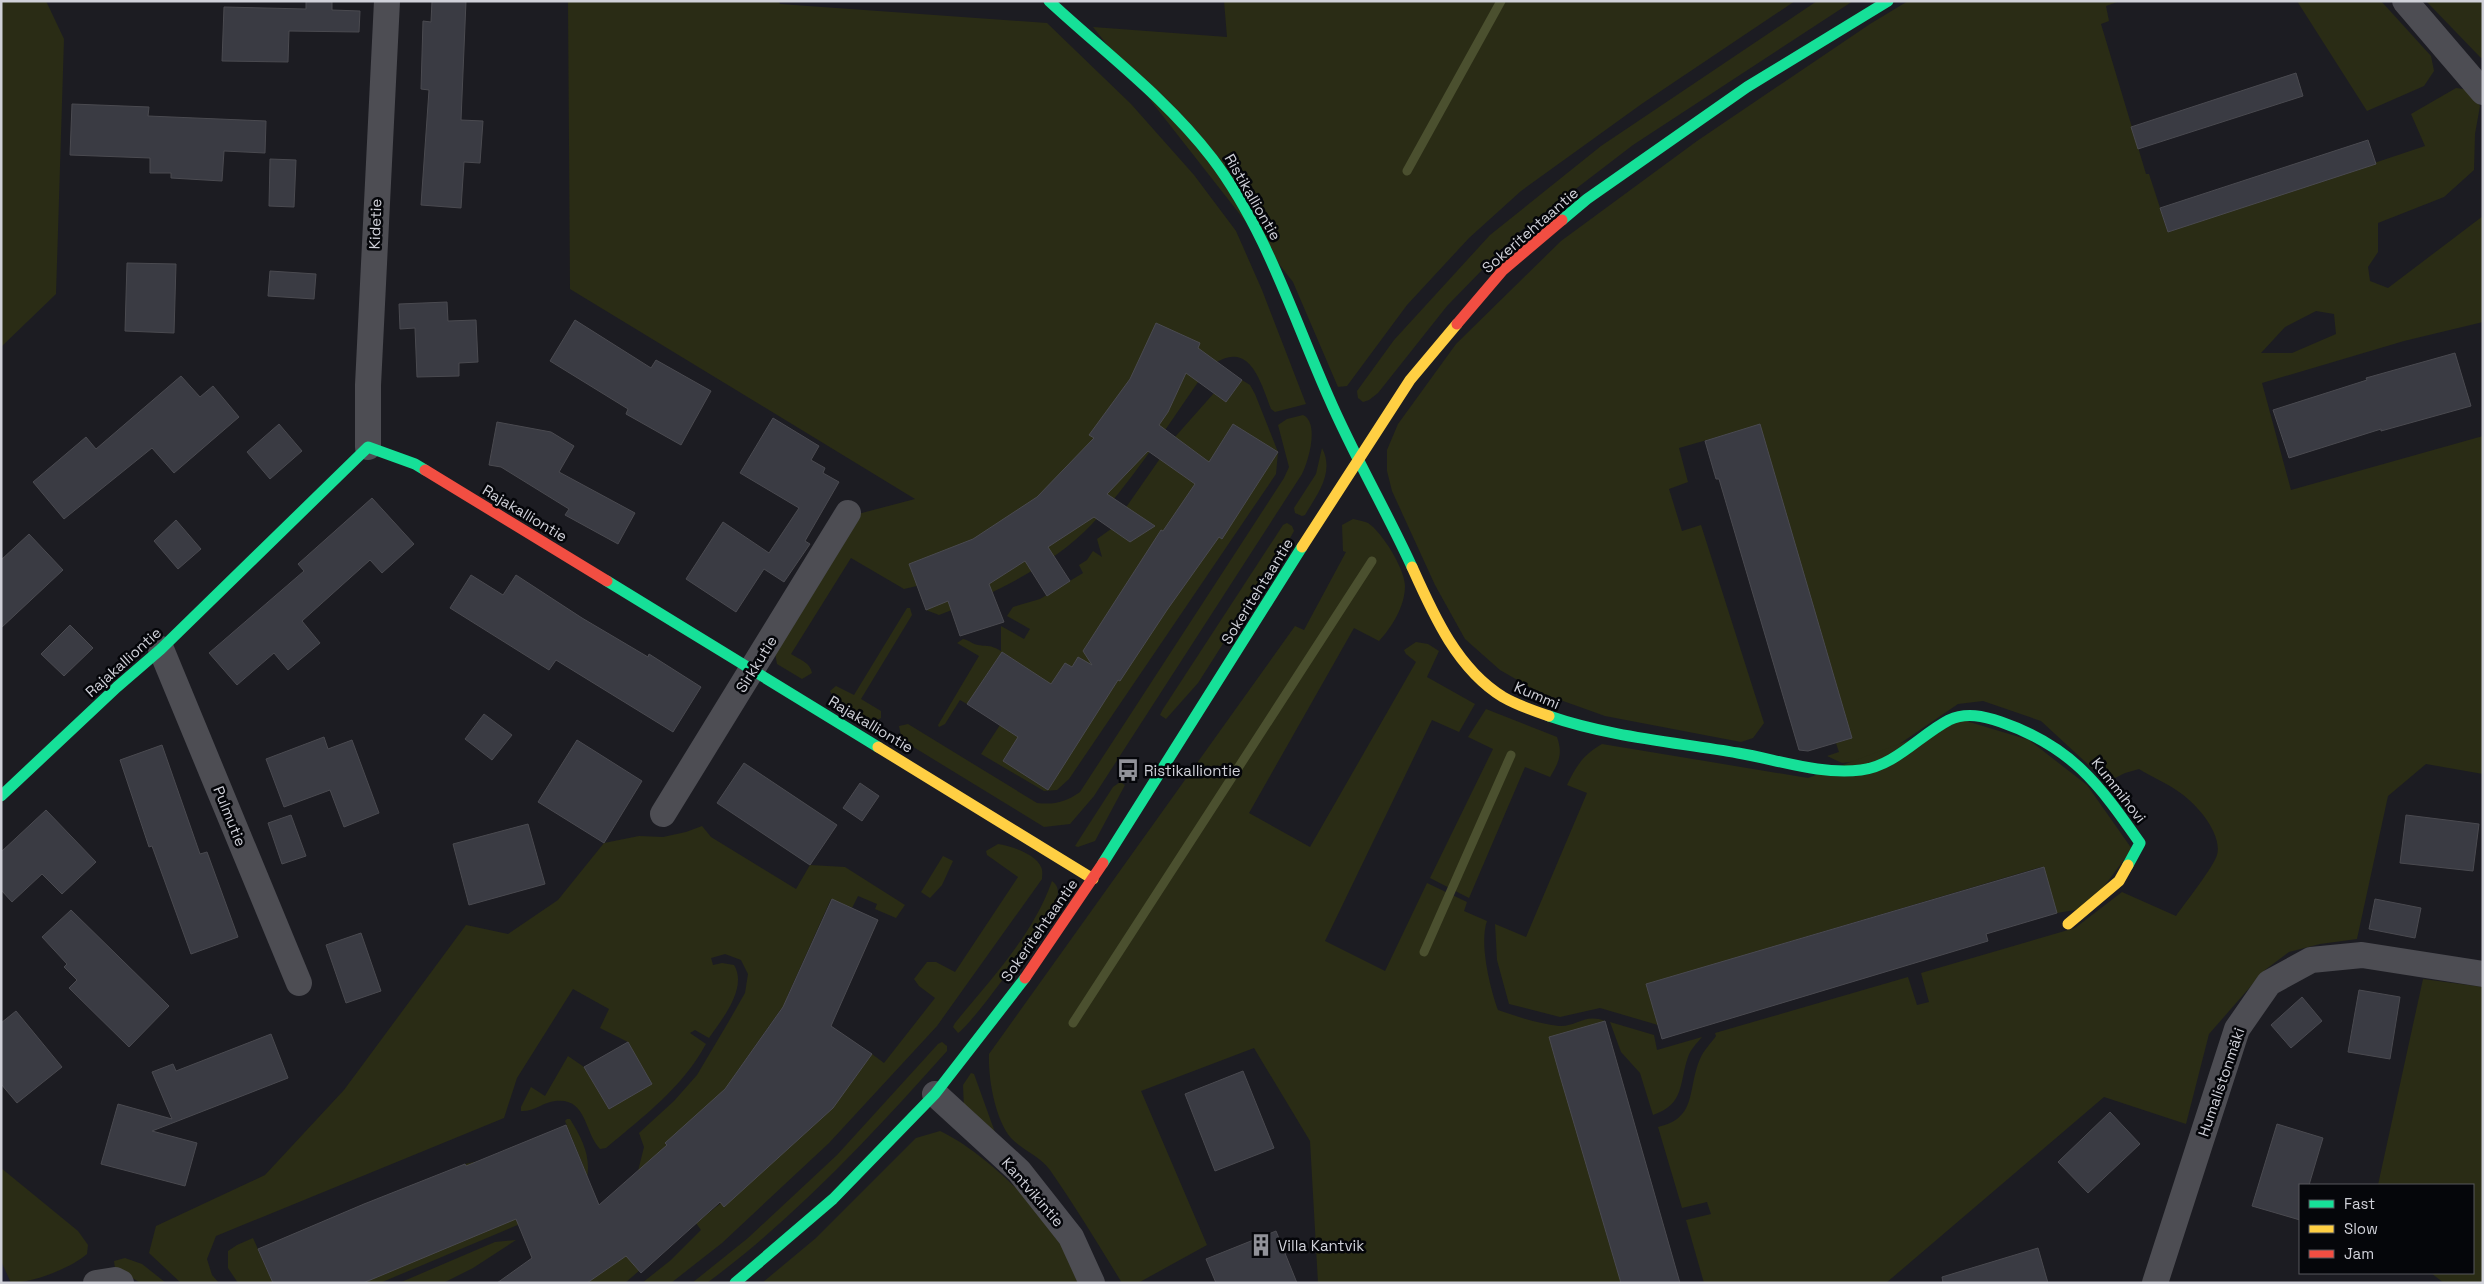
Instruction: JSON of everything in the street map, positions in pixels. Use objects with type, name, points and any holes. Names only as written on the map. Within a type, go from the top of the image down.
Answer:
[{"type":"street","name":"Kidetie","points":[[368,447],[368,385],[387,1]]},
{"type":"street","name":"Ristikalliontie","points":[[1049,1],[1179,120],[1208,152],[1230,182],[1254,224],[1277,272],[1325,391],[1358,458]]},
{"type":"street","name":"Sokeritehtaantie","points":[[735,1283],[833,1200],[935,1094],[1035,964],[1093,879],[1358,458],[1410,380],[1503,270],[1587,199],[1731,98],[1888,1]]},
{"type":"street","points":[[2405,1],[2483,92]]},
{"type":"street","name":"Rajakalliontie","points":[[1,796],[117,687],[161,649],[368,447],[415,464],[1093,879]]},
{"type":"street","name":"Kummi","points":[[1358,458],[1428,602],[1469,668],[1502,696],[1559,720],[1657,740],[1838,772]]},
{"type":"street","name":"Sirkkutie","points":[[663,814],[848,513]]},
{"type":"street","name":"Pulmutie","points":[[161,649],[299,983]]},
{"type":"street","name":"Kummihovi","points":[[1838,772],[1868,770],[1949,721],[1966,713],[2036,734],[2080,764],[2102,788],[2140,843],[2119,881],[2068,924]]},
{"type":"street","name":"Humalistonmäki","points":[[2155,1283],[2237,1028],[2269,983],[2311,960],[2362,955],[2483,974]]},
{"type":"street","name":"Kantvikintie","points":[[935,1094],[1019,1171],[1070,1237],[1092,1283]]},
{"type":"street","points":[[96,1283],[115,1280],[121,1283]]},
{"type":"shaded area","points":[[1,1261],[4,1266],[11,1283],[1,1283]]},
{"type":"green space","points":[[1,1],[46,1],[64,39],[56,294],[1,347]]},
{"type":"green space","points":[[568,1],[779,1],[780,4],[1047,23],[1131,104],[1194,175],[1236,231],[1262,290],[1306,404],[1275,412],[1271,409],[1256,374],[1250,365],[1242,359],[1233,357],[1222,360],[1208,368],[1153,448],[1123,487],[1092,524],[1076,539],[1059,553],[1021,577],[980,598],[939,615],[926,610],[917,586],[904,589],[851,558],[791,654],[811,669],[812,673],[802,679],[777,664],[775,653],[858,514],[915,499],[570,289]]},
{"type":"green space","points":[[1224,1],[1795,1],[1643,103],[1521,191],[1469,238],[1407,305],[1347,386],[1338,387],[1293,282],[1093,27],[1227,37]]},
{"type":"green space","points":[[1817,1],[1853,1],[1633,145],[1518,233],[1447,306],[1378,393],[1363,402],[1358,398],[1357,391],[1394,340],[1490,235],[1601,146]]},
{"type":"green space","points":[[1908,1],[2120,1],[2106,6],[2109,21],[2101,24],[2146,174],[2149,174],[2168,232],[2425,146],[2411,114],[2456,88],[2470,90],[2480,106],[2475,134],[2474,170],[2444,197],[2378,223],[2378,252],[2368,267],[2370,281],[2388,288],[2483,216],[2483,322],[2404,341],[2262,383],[2291,490],[2483,436],[2483,774],[2426,764],[2388,796],[2357,939],[2320,944],[2289,952],[2265,970],[2209,1034],[2186,1124],[2104,1097],[1886,1283],[1704,1283],[1686,1220],[1711,1214],[1707,1202],[1682,1208],[1658,1127],[1671,1123],[1680,1117],[1685,1109],[1689,1101],[1700,1059],[1716,1036],[1715,1033],[1908,977],[1917,1005],[1929,1002],[1921,973],[2075,928],[2122,892],[2176,916],[2205,877],[2217,855],[2216,838],[2207,820],[2186,797],[2174,789],[2139,769],[2125,773],[2107,782],[2041,721],[1983,701],[1958,704],[1895,747],[1859,761],[1842,763],[1827,756],[1839,752],[1836,743],[1852,738],[1759,425],[1679,448],[1688,482],[1669,489],[1682,531],[1701,525],[1764,723],[1753,738],[1741,742],[1605,716],[1538,692],[1500,670],[1465,639],[1435,585],[1392,491],[1387,471],[1387,450],[1398,424],[1456,344],[1561,241],[1697,141],[1870,24]],"holes":[[[2316,311],[2334,314],[2336,334],[2292,353],[2261,353],[2285,327]]]},
{"type":"green space","points":[[2297,1],[2381,1],[2431,56],[2434,71],[2424,86],[2367,111]]},
{"type":"green space","points":[[2426,1],[2483,1],[2483,58],[2481,58]]},
{"type":"green space","points":[[1242,380],[1250,385],[1255,394],[1278,452],[1276,474],[1069,779],[1057,790],[1044,791],[981,754],[1000,725],[1026,668],[1002,652],[967,704],[960,700],[945,724],[939,727],[938,725],[979,656],[957,643],[963,639],[1001,651],[1001,626],[1024,639],[1030,629],[1007,616],[1013,607],[1040,599],[1083,573],[1079,565],[1087,560],[1093,551],[1102,557],[1097,539],[1111,529],[1175,437],[1214,393],[1226,402]]},
{"type":"green space","points":[[1303,415],[1308,419],[1312,434],[1307,461],[1302,474],[1094,796],[1070,824],[1044,827],[902,740],[899,726],[908,724],[1037,803],[1049,804],[1060,802],[1080,792],[1284,478],[1289,467],[1278,425],[1287,419]]},
{"type":"green space","points":[[1322,448],[1327,466],[1323,483],[1305,515],[1302,516],[1295,513],[1294,508],[1316,474]]},
{"type":"green space","points":[[1353,519],[1368,523],[1386,542],[1397,561],[1404,579],[1403,601],[1393,623],[1379,641],[1354,628],[1249,813],[1310,847],[1416,662],[1404,650],[1416,642],[1428,644],[1439,651],[1427,677],[1475,704],[1459,732],[1432,720],[1325,941],[1385,971],[1427,883],[1467,902],[1464,911],[1487,921],[1484,941],[1485,953],[1489,978],[1498,1010],[1536,1022],[1559,1026],[1571,1025],[1586,1019],[1605,1021],[1592,1184],[1621,1283],[1318,1283],[1310,1141],[1254,1048],[1141,1091],[1207,1245],[1138,1283],[1122,1283],[1050,1170],[1011,1138],[1005,1130],[997,1109],[991,1086],[989,1054],[1295,626],[1304,630],[1346,552],[1343,551],[1342,525]]},
{"type":"green space","points":[[1287,523],[1292,526],[1294,531],[1289,540],[1198,683],[1166,719],[1160,715],[1163,709],[1283,525]]},
{"type":"green space","points":[[907,608],[910,608],[912,615],[861,699],[881,711],[881,718],[874,722],[834,698],[830,691],[836,686],[854,695]]},
{"type":"green space","points":[[1486,709],[1557,737],[1560,753],[1558,762],[1550,777],[1525,767],[1469,898],[1430,878],[1493,749],[1468,737]]},
{"type":"green space","points":[[1963,720],[2029,740],[2087,785],[2132,849],[2088,908],[2057,913],[2041,867],[1647,984],[1658,1025],[1600,1008],[1560,1017],[1509,1004],[1497,960],[1495,924],[1526,937],[1587,793],[1567,785],[1581,761],[1602,744],[1808,778]]},
{"type":"green space","points":[[1120,782],[1125,785],[1095,841],[1078,847],[1075,846],[1113,787]]},
{"type":"green space","points":[[702,826],[711,837],[796,889],[810,865],[845,867],[905,905],[896,918],[875,909],[877,904],[858,896],[852,908],[831,899],[787,997],[834,1019],[823,1038],[781,1009],[734,1076],[700,1181],[638,1171],[644,1147],[639,1133],[674,1101],[697,1075],[745,993],[748,974],[741,960],[725,954],[711,958],[713,965],[722,963],[734,965],[737,974],[736,993],[726,1013],[709,1038],[695,1030],[690,1033],[706,1044],[686,1074],[674,1088],[606,1148],[600,1149],[584,1117],[573,1104],[565,1101],[555,1101],[530,1110],[521,1111],[521,1107],[531,1087],[545,1096],[568,1056],[584,1067],[609,1109],[652,1084],[628,1042],[600,1028],[609,1009],[573,989],[517,1078],[504,1118],[216,1236],[207,1259],[212,1275],[219,1283],[181,1283],[149,1253],[156,1226],[265,1175],[344,1090],[466,925],[508,934],[558,900],[604,843],[639,836],[663,837]]},
{"type":"green space","points":[[998,844],[1016,849],[1034,858],[1042,868],[1042,879],[937,1026],[829,1143],[722,1243],[671,1283],[642,1283],[671,1260],[701,1230],[696,1223],[741,1187],[851,1083],[872,1054],[884,1063],[935,998],[919,986],[914,979],[927,962],[936,962],[955,972],[1018,877],[987,855],[986,851]]},
{"type":"green space","points":[[943,856],[953,861],[942,885],[930,898],[921,892]]},
{"type":"green space","points":[[1052,881],[1056,885],[1058,892],[1056,901],[1050,911],[993,993],[958,1033],[953,1027],[955,1023],[1010,956],[1034,920]]},
{"type":"green space","points":[[2423,979],[2483,987],[2483,1283],[2444,1283],[2432,1274],[2474,1274],[2474,1184],[2378,1184]]},
{"type":"green space","points":[[1610,1022],[1654,1035],[1657,1050],[1702,1037],[1689,1054],[1679,1092],[1671,1105],[1653,1115],[1640,1073],[1621,1052]]},
{"type":"green space","points":[[942,1042],[947,1046],[947,1051],[891,1113],[803,1202],[707,1283],[692,1283],[748,1238],[837,1155],[938,1044]]},
{"type":"green space","points":[[971,1073],[974,1074],[997,1138],[964,1109],[963,1085]]},
{"type":"green space","points":[[570,1119],[575,1127],[586,1152],[588,1168],[585,1187],[520,1224],[380,1283],[309,1283],[484,1209],[465,1164],[479,1161],[498,1206],[585,1170],[565,1121]]},
{"type":"green space","points":[[940,1131],[975,1152],[993,1167],[1043,1217],[1066,1251],[1080,1283],[762,1283],[816,1238],[916,1138]]},
{"type":"green space","points":[[1,1168],[78,1231],[88,1245],[87,1254],[51,1274],[11,1283],[1,1261]]},
{"type":"green space","points":[[670,1211],[687,1229],[625,1283],[587,1283]]},
{"type":"green space","points":[[253,1238],[273,1283],[238,1283],[228,1268],[228,1251]]},
{"type":"green space","points":[[516,1240],[473,1268],[443,1283],[399,1283],[495,1242]]},
{"type":"green space","points":[[125,1258],[142,1264],[166,1283],[141,1283],[115,1268],[114,1261]]},
{"type":"building","points":[[306,1],[332,1],[332,10],[360,11],[359,32],[289,31],[288,62],[222,61],[224,7],[306,9]]},
{"type":"building","points":[[432,1],[466,1],[461,120],[483,121],[480,163],[464,162],[461,208],[421,205],[429,90],[421,89],[423,21],[431,22]]},
{"type":"building","points":[[2296,73],[2303,96],[2138,149],[2131,127]]},
{"type":"building","points":[[72,104],[149,107],[148,116],[266,121],[265,153],[224,151],[222,181],[171,178],[171,173],[150,173],[150,158],[70,155]]},
{"type":"building","points":[[2368,140],[2376,164],[2168,232],[2160,208]]},
{"type":"building","points":[[270,159],[296,160],[294,207],[269,206]]},
{"type":"building","points":[[127,263],[176,264],[174,333],[125,331]]},
{"type":"building","points":[[270,271],[316,274],[314,299],[268,296]]},
{"type":"building","points":[[447,302],[448,321],[476,320],[478,362],[459,363],[459,376],[417,377],[415,328],[400,329],[399,304]]},
{"type":"building","points":[[575,320],[651,368],[656,360],[711,391],[681,445],[626,414],[628,409],[550,361]]},
{"type":"building","points":[[1156,323],[1200,343],[1198,348],[1242,380],[1226,402],[1186,373],[1168,412],[1159,425],[1209,462],[1233,424],[1278,452],[1222,539],[1219,537],[1120,681],[1118,680],[1048,790],[1003,761],[1018,737],[967,704],[1002,652],[1051,684],[1065,663],[1072,667],[1078,657],[1092,665],[1083,651],[1161,530],[1163,531],[1195,484],[1148,451],[1107,494],[1155,526],[1130,542],[1094,517],[1048,547],[1070,581],[1047,596],[1025,561],[989,584],[1004,622],[960,636],[948,601],[926,610],[909,564],[973,539],[1037,497],[1094,438],[1089,435],[1130,379]]},
{"type":"building","points":[[2455,353],[2471,406],[2381,431],[2381,429],[2289,458],[2273,410],[2367,380],[2366,378]]},
{"type":"building","points":[[181,376],[200,397],[213,386],[239,417],[174,473],[152,448],[64,519],[33,482],[86,437],[96,449]]},
{"type":"building","points":[[773,418],[819,446],[811,460],[825,468],[823,473],[839,482],[805,541],[810,544],[784,582],[764,569],[736,612],[686,579],[723,522],[769,553],[799,508],[740,473]]},
{"type":"building","points":[[497,422],[551,432],[574,446],[559,472],[635,513],[618,544],[565,515],[569,509],[501,467],[489,465]]},
{"type":"building","points":[[279,424],[302,451],[270,479],[247,452]]},
{"type":"building","points":[[1760,424],[1852,738],[1808,751],[1799,750],[1719,479],[1716,479],[1705,441]]},
{"type":"building","points":[[372,498],[414,544],[382,573],[370,560],[302,621],[320,643],[288,670],[274,653],[237,685],[209,653],[304,571],[298,564]]},
{"type":"building","points":[[176,520],[201,549],[178,569],[154,541]]},
{"type":"building","points":[[29,534],[63,570],[1,628],[1,560]]},
{"type":"building","points":[[471,575],[503,595],[516,575],[582,618],[648,657],[649,654],[701,687],[673,732],[556,660],[549,670],[450,608]]},
{"type":"building","points":[[70,625],[93,648],[64,676],[41,654]]},
{"type":"building","points":[[484,714],[512,735],[492,760],[465,739]]},
{"type":"building","points":[[324,737],[328,749],[352,740],[379,813],[344,827],[330,790],[284,807],[266,759]]},
{"type":"building","points":[[577,740],[642,781],[604,843],[538,802]]},
{"type":"building","points":[[162,745],[200,854],[207,852],[238,937],[191,954],[152,846],[149,847],[120,760]]},
{"type":"building","points":[[744,763],[837,825],[810,865],[717,803]]},
{"type":"building","points":[[860,783],[879,796],[862,821],[843,808]]},
{"type":"building","points":[[46,810],[96,862],[62,894],[42,874],[12,902],[1,890],[1,852]]},
{"type":"building","points":[[291,815],[306,856],[282,864],[268,823]]},
{"type":"building","points":[[2406,815],[2479,824],[2473,871],[2400,863]]},
{"type":"building","points":[[528,824],[545,884],[469,905],[453,844]]},
{"type":"building","points":[[2044,867],[2057,913],[1986,934],[1988,941],[1662,1039],[1646,984]]},
{"type":"building","points":[[832,899],[878,920],[831,1026],[872,1054],[833,1108],[724,1207],[720,1202],[641,1273],[626,1256],[587,1283],[497,1283],[532,1258],[516,1219],[363,1283],[273,1283],[258,1249],[364,1204],[465,1164],[466,1166],[566,1125],[599,1205],[667,1145],[665,1143],[725,1089],[783,1007]]},
{"type":"building","points":[[2375,899],[2421,908],[2415,938],[2369,929]]},
{"type":"building","points":[[71,910],[169,1006],[129,1047],[69,988],[77,980],[64,967],[67,964],[42,937]]},
{"type":"building","points":[[361,933],[381,991],[346,1003],[326,945]]},
{"type":"building","points":[[2359,990],[2400,997],[2390,1059],[2348,1052]]},
{"type":"building","points":[[2302,997],[2322,1021],[2291,1048],[2271,1025]]},
{"type":"building","points":[[16,1011],[62,1067],[17,1103],[1,1084],[1,1023]]},
{"type":"building","points":[[1605,1021],[1680,1283],[1621,1283],[1560,1076],[1549,1037]]},
{"type":"building","points":[[271,1034],[288,1078],[152,1131],[197,1143],[185,1186],[101,1164],[118,1104],[172,1119],[152,1072],[173,1064],[176,1071]]},
{"type":"building","points":[[628,1042],[652,1084],[609,1109],[584,1067]]},
{"type":"building","points":[[1243,1071],[1274,1148],[1215,1171],[1185,1094]]},
{"type":"building","points":[[2110,1112],[2140,1144],[2088,1193],[2058,1162]]},
{"type":"building","points":[[2277,1124],[2323,1138],[2309,1184],[2299,1184],[2299,1220],[2252,1206]]},
{"type":"building","name":"Villa Kantvik","points":[[1276,1231],[1297,1283],[1216,1283],[1206,1259]]},
{"type":"building","points":[[2038,1248],[2048,1283],[1943,1283],[1942,1277]]},
{"type":"waterway","points":[[1407,171],[1501,1]]},
{"type":"waterway","points":[[1073,1023],[1372,561]]},
{"type":"waterway","points":[[1424,952],[1511,755]]},
{"type":"traffic: fast","points":[[1049,1],[1175,115],[1212,158],[1231,185],[1263,244],[1339,420],[1412,567]]},
{"type":"traffic: fast","points":[[1562,220],[1587,199],[1747,87],[1888,1]]},
{"type":"traffic: fast","points":[[1,796],[117,687],[161,649],[368,447],[415,464],[425,470]]},
{"type":"traffic: fast","points":[[1103,863],[1302,547]]},
{"type":"traffic: fast","points":[[607,581],[878,747]]},
{"type":"traffic: fast","points":[[1549,716],[1619,734],[1738,753],[1815,769],[1846,771],[1861,770],[1885,763],[1949,720],[1962,716],[1988,718],[2025,732],[2046,743],[2065,755],[2081,769],[2111,803],[2140,843],[2128,865]]},
{"type":"traffic: fast","points":[[735,1283],[833,1199],[935,1094],[1025,978]]},
{"type":"traffic: slow","points":[[1302,547],[1410,380],[1457,324]]},
{"type":"traffic: slow","points":[[1412,567],[1448,639],[1472,671],[1503,697],[1549,716]]},
{"type":"traffic: slow","points":[[878,747],[1093,879]]},
{"type":"traffic: slow","points":[[2068,924],[2119,881],[2128,865]]},
{"type":"traffic: jam","points":[[1457,324],[1503,270],[1562,220]]},
{"type":"traffic: jam","points":[[425,470],[607,581]]},
{"type":"traffic: jam","points":[[1025,978],[1103,863]]},
{"type":"place","name":"Ristikalliontie","points":[[1128,770]]},
{"type":"place","name":"Villa Kantvik","points":[[1261,1245]]}]
